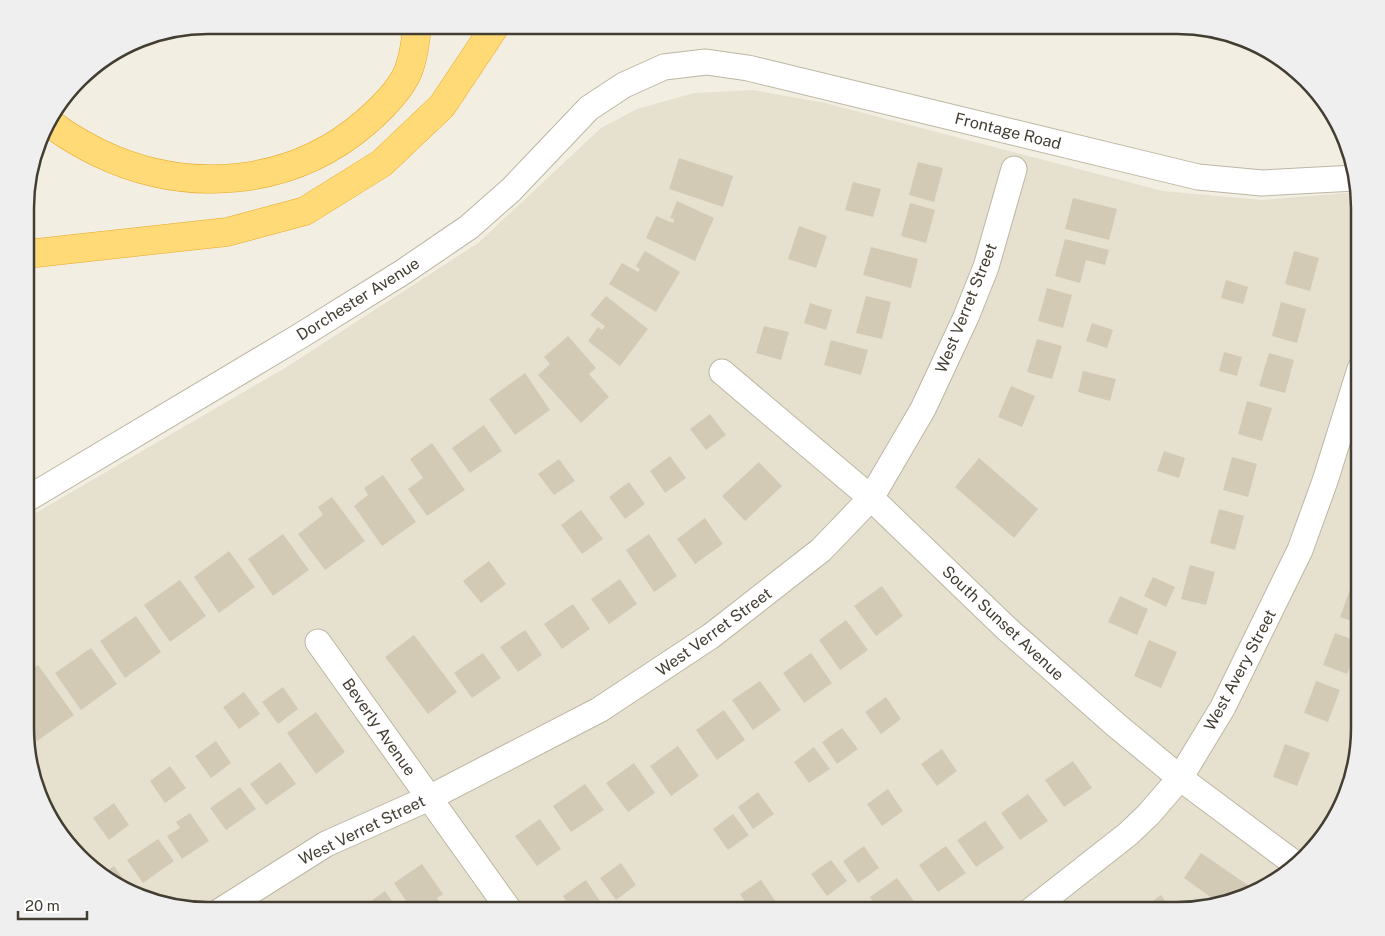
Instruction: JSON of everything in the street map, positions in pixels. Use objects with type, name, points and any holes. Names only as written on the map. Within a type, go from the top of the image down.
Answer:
[{"type":"highway","points":[[55,126],[78,143],[116,161],[148,172],[185,178],[222,180],[289,167],[349,137],[390,98],[410,68],[416,34]]},
{"type":"highway","points":[[34,253],[227,232],[305,210],[382,163],[442,106],[490,34]]},
{"type":"street","name":"Frontage Road","points":[[664,67],[706,62],[748,68],[1198,177],[1262,184],[1349,178]]},
{"type":"street","name":"Dorchester Avenue","points":[[34,494],[403,272],[469,227],[511,190],[589,108],[624,85],[664,67]]},
{"type":"street","name":"West Verret Street","points":[[234,902],[326,844],[429,798],[599,710],[667,667],[754,604],[821,550],[871,498],[923,409],[966,317],[986,267],[1014,169]]},
{"type":"street","name":"South Sunset Avenue","points":[[722,372],[871,498],[1006,628],[1116,726],[1180,778],[1290,860]]},
{"type":"street","name":"West Avery Street","points":[[1041,902],[1128,834],[1148,816],[1180,778],[1223,707],[1300,550],[1325,481],[1351,398]]},
{"type":"street","name":"Beverly Avenue","points":[[318,642],[504,902]]},
{"type":"shaded area","points":[[753,90],[825,103],[1163,191],[1262,200],[1351,193],[1351,740],[1342,784],[1322,825],[1300,851],[1264,879],[1233,893],[1189,902],[196,902],[152,893],[111,873],[85,851],[63,825],[47,795],[35,751],[34,514],[285,368],[478,243],[601,128],[637,109],[694,93]]},
{"type":"building","points":[[679,158],[733,176],[723,207],[669,189]]},
{"type":"building","points":[[918,162],[943,168],[934,202],[909,195]]},
{"type":"building","points":[[853,182],[881,189],[873,217],[845,210]]},
{"type":"building","points":[[1073,198],[1117,209],[1109,240],[1065,229]]},
{"type":"building","points":[[677,201],[714,218],[695,261],[646,238],[656,216],[673,223],[674,219],[670,218]]},
{"type":"building","points":[[910,203],[935,210],[926,243],[901,236]]},
{"type":"building","points":[[799,226],[827,236],[816,268],[788,259]]},
{"type":"building","points":[[1065,239],[1109,250],[1105,265],[1086,260],[1080,283],[1055,276]]},
{"type":"building","points":[[871,247],[918,259],[911,288],[863,275]]},
{"type":"building","points":[[645,251],[680,272],[656,312],[609,284],[622,263],[638,272],[640,269],[636,266]]},
{"type":"building","points":[[1294,251],[1319,258],[1310,291],[1285,284]]},
{"type":"building","points":[[1226,280],[1248,287],[1243,304],[1221,298]]},
{"type":"building","points":[[1047,288],[1072,295],[1063,328],[1038,321]]},
{"type":"building","points":[[606,296],[648,329],[620,366],[588,341],[598,327],[602,330],[605,326],[590,315]]},
{"type":"building","points":[[866,296],[891,302],[882,339],[856,333]]},
{"type":"building","points":[[1281,302],[1306,309],[1297,343],[1272,336]]},
{"type":"building","points":[[810,303],[832,310],[826,330],[804,323]]},
{"type":"building","points":[[1092,323],[1113,330],[1107,348],[1086,341]]},
{"type":"building","points":[[764,326],[789,332],[781,360],[756,353]]},
{"type":"building","points":[[568,336],[596,368],[589,374],[609,397],[581,423],[538,375],[550,364],[544,357]]},
{"type":"building","points":[[1037,339],[1062,346],[1052,379],[1027,372]]},
{"type":"building","points":[[831,340],[868,350],[861,375],[824,365]]},
{"type":"building","points":[[1224,352],[1242,357],[1237,376],[1219,371]]},
{"type":"building","points":[[1269,353],[1294,360],[1285,393],[1259,386]]},
{"type":"building","points":[[1083,371],[1116,379],[1110,401],[1078,392]]},
{"type":"building","points":[[525,373],[550,410],[515,435],[489,399]]},
{"type":"building","points":[[1011,386],[1035,396],[1022,427],[998,417]]},
{"type":"building","points":[[1247,401],[1272,408],[1262,441],[1238,434]]},
{"type":"building","points":[[710,414],[726,435],[706,450],[690,429]]},
{"type":"building","points":[[484,425],[502,451],[470,473],[452,448]]},
{"type":"building","points":[[432,443],[465,490],[427,516],[408,489],[423,478],[410,459]]},
{"type":"building","points":[[1164,451],[1185,458],[1179,478],[1157,471]]},
{"type":"building","points":[[670,456],[686,478],[665,493],[650,471]]},
{"type":"building","points":[[1232,457],[1257,464],[1248,497],[1223,490]]},
{"type":"building","points":[[979,458],[1038,509],[1014,538],[955,487]]},
{"type":"building","points":[[559,459],[575,481],[554,495],[538,474]]},
{"type":"building","points":[[759,462],[782,486],[745,521],[722,496]]},
{"type":"building","points":[[383,475],[416,522],[382,546],[354,506],[368,495],[364,488]]},
{"type":"building","points":[[629,482],[645,504],[625,519],[609,497]]},
{"type":"building","points":[[332,497],[365,541],[325,570],[298,534],[323,515],[318,507]]},
{"type":"building","points":[[1219,509],[1244,516],[1235,550],[1210,543]]},
{"type":"building","points":[[581,510],[603,539],[582,554],[561,525]]},
{"type":"building","points":[[705,518],[723,544],[695,564],[677,539]]},
{"type":"building","points":[[283,534],[309,570],[273,596],[248,559]]},
{"type":"building","points":[[649,534],[677,576],[654,592],[626,550]]},
{"type":"building","points":[[229,551],[255,587],[219,613],[194,577]]},
{"type":"building","points":[[489,561],[506,584],[481,603],[463,581]]},
{"type":"building","points":[[1190,565],[1215,572],[1206,605],[1181,599]]},
{"type":"building","points":[[1153,577],[1175,587],[1166,607],[1144,596]]},
{"type":"building","points":[[620,579],[637,604],[609,624],[591,599]]},
{"type":"building","points":[[180,580],[206,616],[170,642],[144,605]]},
{"type":"building","points":[[882,586],[903,616],[876,636],[854,606]]},
{"type":"building","points":[[1351,587],[1351,621],[1340,617]]},
{"type":"building","points":[[1120,596],[1148,609],[1137,635],[1108,622]]},
{"type":"building","points":[[573,604],[590,629],[562,649],[544,624]]},
{"type":"building","points":[[136,616],[161,652],[125,678],[100,641]]},
{"type":"building","points":[[846,620],[868,650],[840,670],[819,640]]},
{"type":"building","points":[[525,630],[542,655],[518,672],[500,647]]},
{"type":"building","points":[[1335,633],[1351,639],[1351,663],[1347,674],[1323,665]]},
{"type":"building","points":[[414,635],[457,692],[428,714],[385,657]]},
{"type":"building","points":[[1149,640],[1177,652],[1161,688],[1134,676]]},
{"type":"building","points":[[91,648],[117,684],[81,710],[55,673]]},
{"type":"building","points":[[483,653],[501,678],[472,698],[454,673]]},
{"type":"building","points":[[811,653],[832,683],[804,703],[783,673]]},
{"type":"building","points":[[38,665],[74,715],[37,741],[34,737],[34,729],[34,668]]},
{"type":"building","points":[[760,681],[781,710],[753,730],[732,700]]},
{"type":"building","points":[[1316,681],[1340,690],[1328,722],[1304,713]]},
{"type":"building","points":[[283,687],[298,709],[278,724],[262,702]]},
{"type":"building","points":[[244,692],[260,714],[239,729],[223,707]]},
{"type":"building","points":[[886,697],[901,719],[881,734],[865,712]]},
{"type":"building","points":[[724,710],[745,740],[717,760],[696,730]]},
{"type":"building","points":[[316,712],[345,752],[316,774],[287,733]]},
{"type":"building","points":[[842,728],[858,749],[837,764],[822,742]]},
{"type":"building","points":[[216,741],[231,763],[211,778],[195,756]]},
{"type":"building","points":[[1285,744],[1310,753],[1297,786],[1273,777]]},
{"type":"building","points":[[678,746],[699,776],[671,796],[650,766]]},
{"type":"building","points":[[814,747],[830,769],[809,783],[794,762]]},
{"type":"building","points":[[942,749],[957,771],[937,786],[921,764]]},
{"type":"building","points":[[1073,761],[1092,788],[1064,807],[1045,780]]},
{"type":"building","points":[[280,762],[296,784],[266,805],[250,784]]},
{"type":"building","points":[[634,763],[655,793],[628,812],[606,783]]},
{"type":"building","points":[[170,766],[186,788],[165,803],[150,781]]},
{"type":"building","points":[[585,784],[604,810],[571,832],[553,806]]},
{"type":"building","points":[[240,787],[256,809],[226,830],[210,808]]},
{"type":"building","points":[[888,789],[903,811],[882,826],[867,804]]},
{"type":"building","points":[[758,792],[774,814],[753,829],[738,807]]},
{"type":"building","points":[[1028,794],[1048,821],[1020,840],[1001,813]]},
{"type":"building","points":[[114,803],[129,825],[109,840],[93,818]]},
{"type":"building","points":[[190,813],[209,841],[182,859],[167,836],[180,828],[176,822]]},
{"type":"building","points":[[733,814],[749,835],[728,850],[713,829]]},
{"type":"building","points":[[540,819],[561,849],[537,866],[515,836]]},
{"type":"building","points":[[985,821],[1004,848],[976,867],[957,840]]},
{"type":"building","points":[[158,839],[174,861],[143,883],[127,860]]},
{"type":"building","points":[[864,846],[879,868],[858,883],[843,861]]},
{"type":"building","points":[[946,846],[966,873],[938,892],[919,865]]},
{"type":"building","points":[[1201,853],[1250,886],[1211,899],[1184,878]]},
{"type":"building","points":[[831,860],[847,881],[827,896],[811,874]]},
{"type":"building","points":[[621,863],[636,885],[616,900],[600,878]]},
{"type":"building","points":[[422,864],[443,894],[437,898],[440,902],[407,902],[394,883]]},
{"type":"building","points":[[114,866],[124,880],[111,873],[108,871]]},
{"type":"building","points":[[897,878],[915,902],[873,902],[870,897]]},
{"type":"building","points":[[586,880],[600,901],[567,902],[563,896]]},
{"type":"building","points":[[761,880],[776,902],[745,902],[740,894]]},
{"type":"building","points":[[385,891],[393,902],[370,902]]},
{"type":"building","points":[[1161,895],[1166,902],[1151,902]]}]
